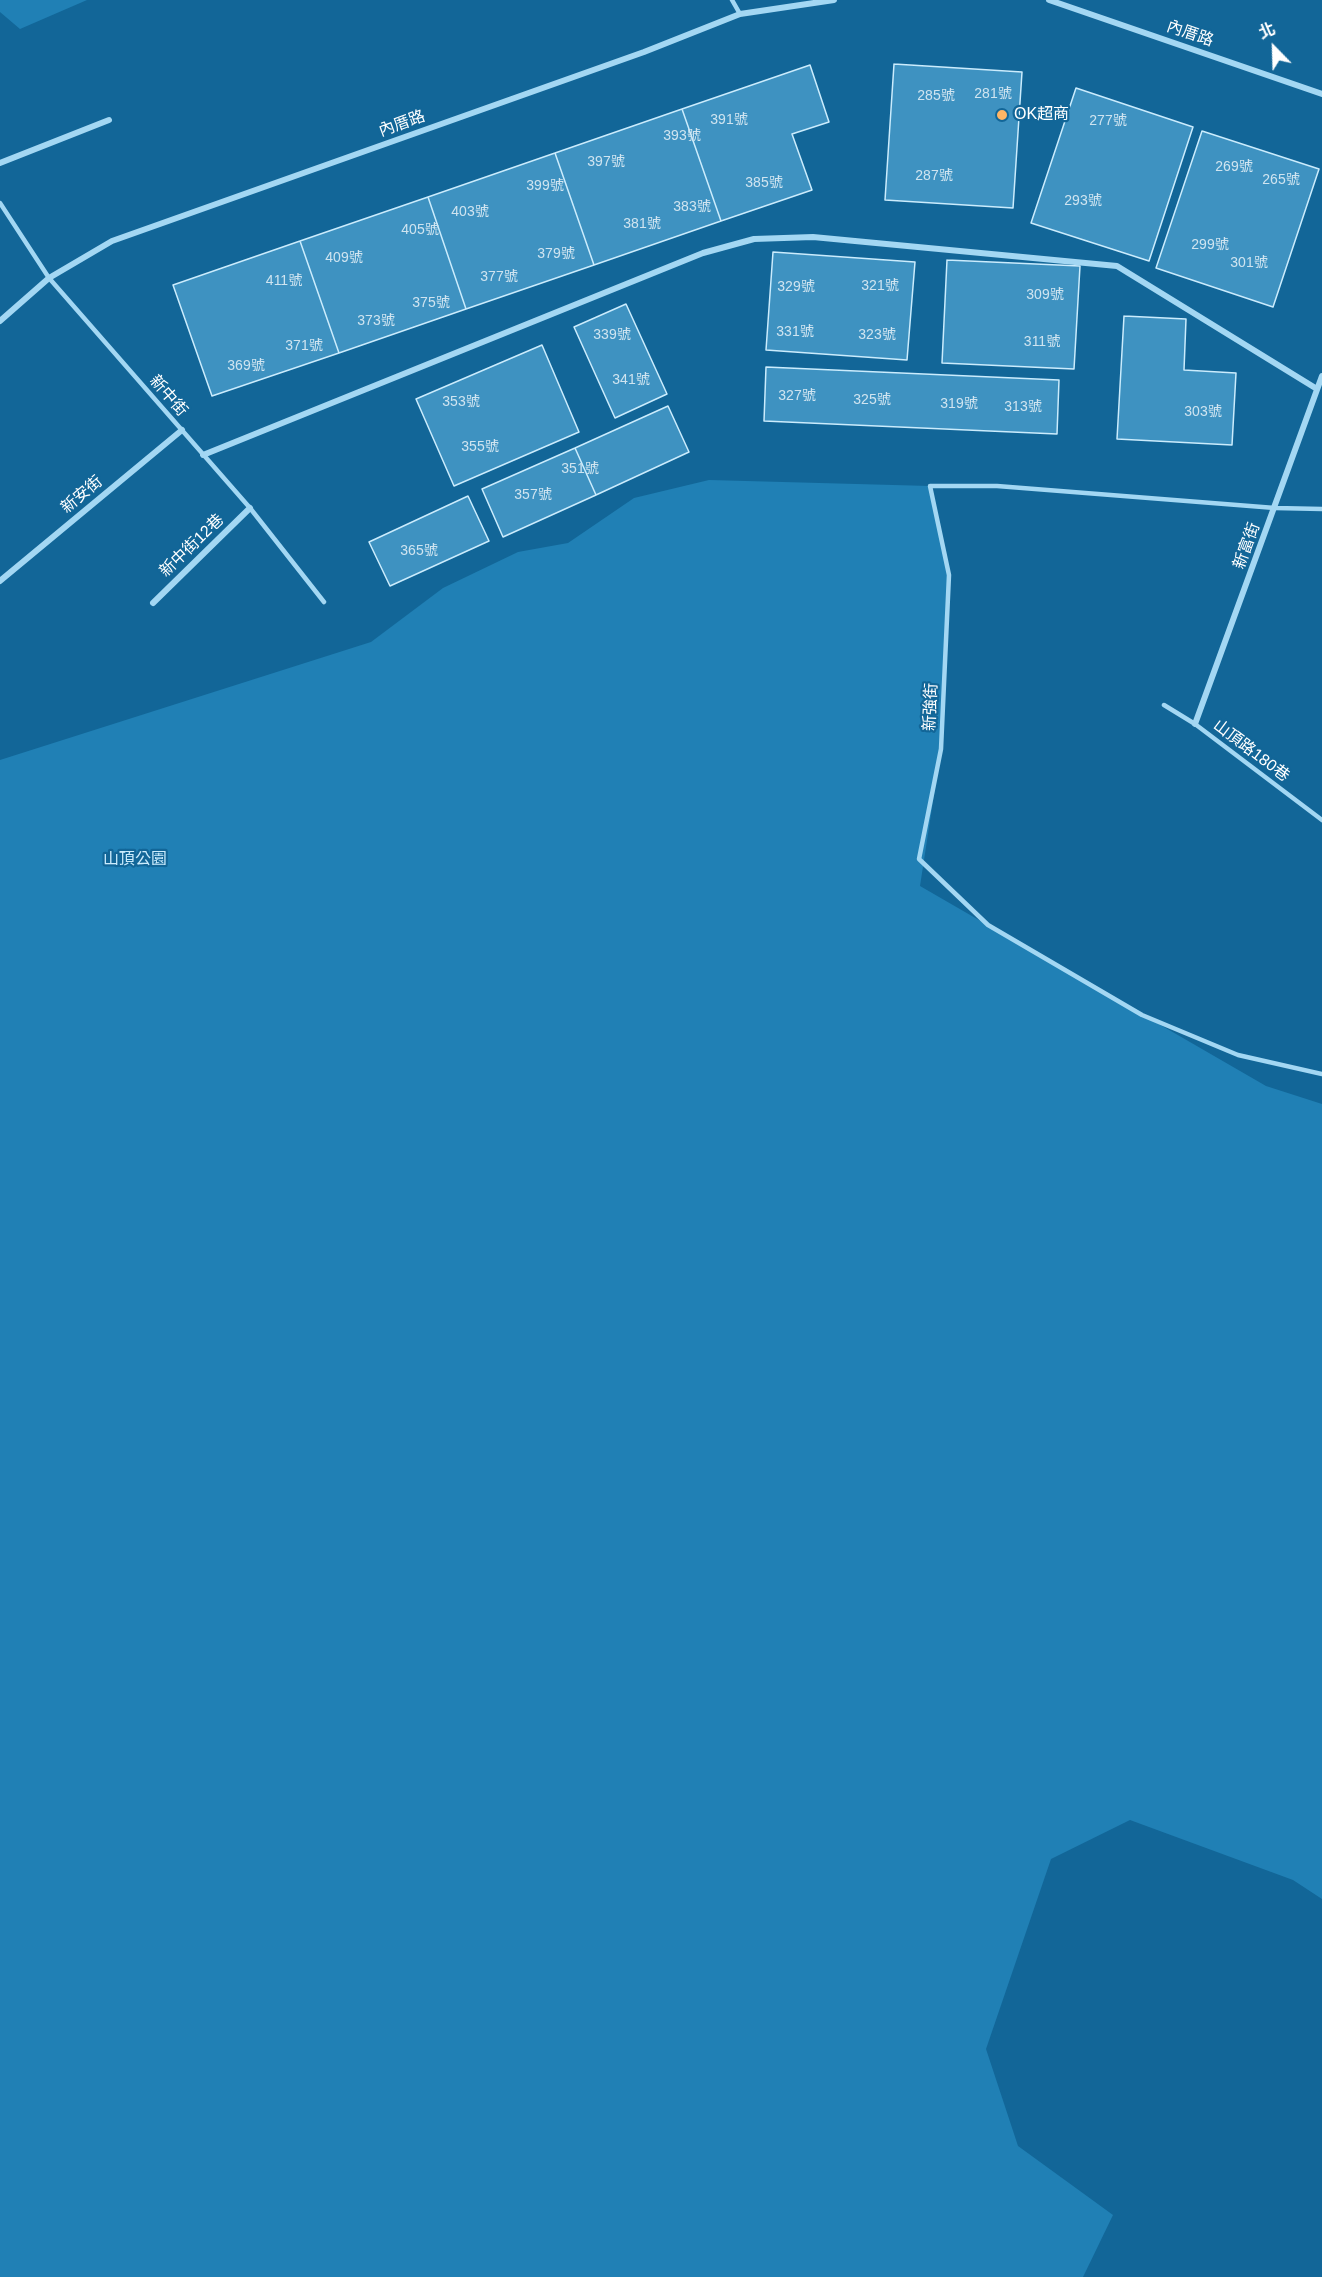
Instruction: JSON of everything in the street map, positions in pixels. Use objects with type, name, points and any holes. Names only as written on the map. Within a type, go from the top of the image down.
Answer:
[{"type":"street","name":"內厝路","points":[[0,321],[49,278],[112,241],[644,52],[740,14],[834,0]]},
{"type":"street","name":"內厝路","points":[[1049,0],[1322,94]]},
{"type":"street","points":[[0,163],[109,120]]},
{"type":"street","points":[[203,455],[703,253],[754,239],[813,237],[1117,266],[1317,389]]},
{"type":"street","name":"新富街","points":[[1195,724],[1322,376]]},
{"type":"street","name":"新安街","points":[[0,581],[182,430]]},
{"type":"street","name":"新中街12巷","points":[[153,603],[249,508]]},
{"type":"lane","points":[[732,0],[740,14]]},
{"type":"lane","name":"新中街","points":[[0,203],[49,278],[249,508],[324,602]]},
{"type":"lane","name":"新強街","points":[[1322,510],[997,486],[930,486],[949,575],[940,750],[919,860],[988,925],[1142,1015],[1238,1054],[1322,1074]]},
{"type":"lane","name":"山頂路180巷","points":[[1164,705],[1195,724],[1322,820]]},
{"type":"green space","points":[[0,0],[87,0],[20,29],[0,12]]},
{"type":"green space","name":"山頂公園","points":[[709,480],[930,486],[949,575],[941,749],[920,886],[1266,1086],[1322,1104],[1322,1899],[1293,1880],[1130,1820],[1051,1859],[986,2049],[1018,2146],[1113,2215],[1083,2277],[0,2277],[0,760],[371,642],[443,588],[518,552],[568,543],[634,498]]},
{"type":"building","points":[[894,64],[1022,72],[1013,208],[885,200]]},
{"type":"building","points":[[810,65],[829,122],[792,134],[812,190],[721,221],[682,109]]},
{"type":"building","points":[[1076,88],[1193,127],[1149,261],[1031,223]]},
{"type":"building","points":[[682,109],[721,221],[594,265],[555,153]]},
{"type":"building","points":[[1202,131],[1319,169],[1273,307],[1156,268]]},
{"type":"building","points":[[555,153],[594,265],[466,309],[428,197]]},
{"type":"building","points":[[428,197],[466,309],[339,353],[300,241]]},
{"type":"building","points":[[300,241],[339,353],[212,396],[173,285]]},
{"type":"building","points":[[773,252],[915,262],[907,360],[766,350]]},
{"type":"building","points":[[947,260],[1080,266],[1074,369],[942,363]]},
{"type":"building","points":[[626,304],[667,394],[615,418],[574,327]]},
{"type":"building","points":[[1124,316],[1186,319],[1184,370],[1236,373],[1232,445],[1117,439]]},
{"type":"building","points":[[542,345],[579,432],[454,486],[416,399]]},
{"type":"building","points":[[766,367],[1059,380],[1057,434],[764,421]]},
{"type":"building","points":[[668,406],[689,452],[596,495],[575,448]]},
{"type":"building","points":[[575,448],[596,495],[503,537],[482,489]]},
{"type":"building","points":[[468,496],[489,541],[390,586],[369,542]]},
{"type":"place","name":"OK超商","points":[[1002,115]]}]
